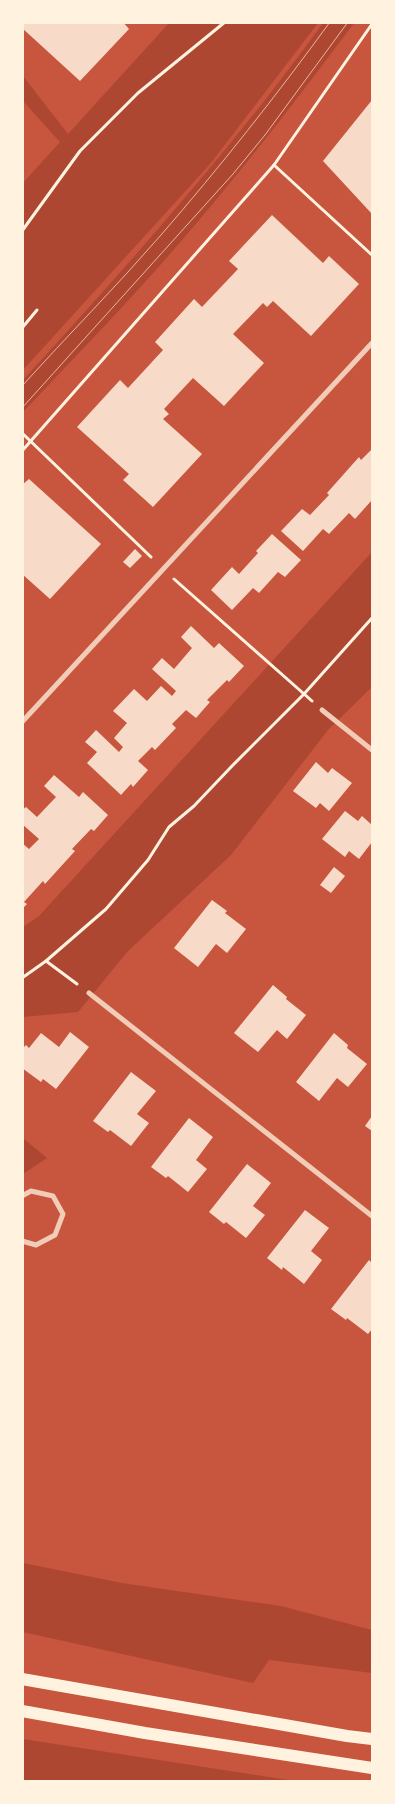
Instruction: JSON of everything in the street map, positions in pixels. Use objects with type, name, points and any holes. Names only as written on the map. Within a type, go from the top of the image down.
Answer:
[{"type":"main road","points":[[22,1679],[372,1739]]},
{"type":"main road","points":[[22,1711],[145,1733],[372,1768]]},
{"type":"street","points":[[22,722],[372,343]]},
{"type":"street","points":[[322,710],[372,750]]},
{"type":"street","points":[[89,993],[372,1216]]},
{"type":"street","points":[[22,1196],[31,1191],[53,1196],[63,1214],[55,1235],[36,1245],[22,1242]]},
{"type":"path","points":[[22,231],[80,151],[138,93],[225,22]]},
{"type":"path","points":[[22,451],[274,165],[372,24]]},
{"type":"path","points":[[274,165],[372,255]]},
{"type":"path","points":[[22,328],[38,310]]},
{"type":"path","points":[[22,978],[46,961],[106,909],[148,860],[169,827],[194,806],[304,694],[372,618]]},
{"type":"path","points":[[46,961],[89,993]]},
{"type":"shaded area","points":[[169,23],[318,23],[211,163],[23,370],[22,184],[60,142],[23,101],[23,76],[68,134]]},
{"type":"shaded area","points":[[323,23],[354,23],[207,211],[155,271],[23,412],[23,380],[140,250],[216,161]]},
{"type":"shaded area","points":[[372,552],[372,687],[328,730],[231,855],[128,951],[78,1012],[23,1017],[23,927],[39,916]]},
{"type":"shaded area","points":[[23,1138],[47,1158],[22,1174]]},
{"type":"shaded area","points":[[23,1563],[122,1583],[281,1606],[372,1630],[372,1673],[269,1660],[253,1683],[23,1632]]},
{"type":"shaded area","points":[[23,1739],[295,1781],[23,1781]]},
{"type":"building","points":[[22,22],[123,22],[129,29],[80,81],[22,28]]},
{"type":"building","points":[[372,100],[372,214],[323,161]]},
{"type":"building","points":[[272,215],[323,263],[329,256],[359,284],[311,336],[273,301],[267,307],[263,303],[233,334],[264,363],[224,406],[193,378],[164,409],[169,414],[163,419],[202,454],[153,507],[123,480],[129,474],[77,427],[120,380],[128,388],[163,350],[155,342],[194,299],[202,307],[238,269],[229,261]]},
{"type":"building","points":[[371,450],[372,500],[355,519],[349,513],[329,534],[323,529],[303,551],[281,531],[302,509],[310,515],[329,495],[327,493],[359,457],[361,460]]},
{"type":"building","points":[[29,479],[101,544],[50,599],[22,574],[22,485]]},
{"type":"building","points":[[272,534],[301,560],[285,577],[278,572],[259,593],[253,588],[232,610],[211,590],[232,567],[239,574],[258,553],[256,551]]},
{"type":"building","points":[[135,549],[142,556],[130,568],[123,562]]},
{"type":"building","points":[[191,626],[214,648],[219,643],[244,666],[229,682],[227,680],[207,700],[210,702],[196,718],[186,710],[172,724],[176,728],[155,750],[152,747],[138,761],[148,770],[133,787],[131,784],[121,795],[87,763],[97,752],[85,742],[96,730],[119,752],[123,747],[114,738],[127,723],[113,711],[134,689],[147,701],[161,686],[172,696],[176,691],[152,669],[162,658],[174,669],[192,648],[181,637]]},
{"type":"building","points":[[316,762],[328,773],[332,768],[352,783],[329,811],[320,803],[316,808],[293,791]]},
{"type":"building","points":[[54,775],[79,797],[83,792],[108,815],[94,831],[91,829],[72,849],[75,851],[45,884],[43,881],[24,902],[27,904],[22,909],[22,843],[29,849],[39,839],[22,824],[22,810],[26,807],[37,817],[56,797],[44,786]]},
{"type":"building","points":[[345,811],[358,821],[362,816],[372,825],[372,842],[359,859],[349,851],[345,857],[322,839]]},
{"type":"building","points":[[334,867],[345,876],[331,893],[320,885]]},
{"type":"building","points":[[212,900],[246,929],[227,953],[216,944],[198,967],[174,948]]},
{"type":"building","points":[[273,985],[287,997],[286,999],[306,1015],[287,1039],[277,1030],[258,1052],[234,1033]]},
{"type":"building","points":[[70,1032],[89,1047],[56,1089],[43,1079],[41,1082],[22,1068],[22,1049],[26,1045],[29,1048],[41,1033],[59,1047]]},
{"type":"building","points":[[334,1033],[348,1045],[347,1048],[367,1064],[348,1087],[337,1078],[319,1101],[296,1082]]},
{"type":"building","points":[[131,1072],[156,1091],[137,1114],[149,1123],[131,1146],[110,1130],[108,1132],[93,1121]]},
{"type":"building","points":[[372,1116],[372,1131],[365,1126]]},
{"type":"building","points":[[189,1118],[213,1137],[196,1160],[207,1169],[188,1192],[168,1176],[166,1178],[151,1167]]},
{"type":"building","points":[[247,1164],[271,1183],[253,1206],[265,1215],[246,1238],[226,1222],[224,1224],[209,1212]]},
{"type":"building","points":[[305,1210],[329,1228],[311,1251],[322,1260],[304,1284],[283,1267],[282,1270],[267,1258]]},
{"type":"building","points":[[369,1260],[372,1263],[372,1329],[368,1334],[347,1318],[346,1320],[331,1309]]},
{"type":"tram line","points":[[22,386],[161,235],[247,131],[330,22]]},
{"type":"tram line","points":[[22,408],[233,174],[265,135],[348,22]]}]
